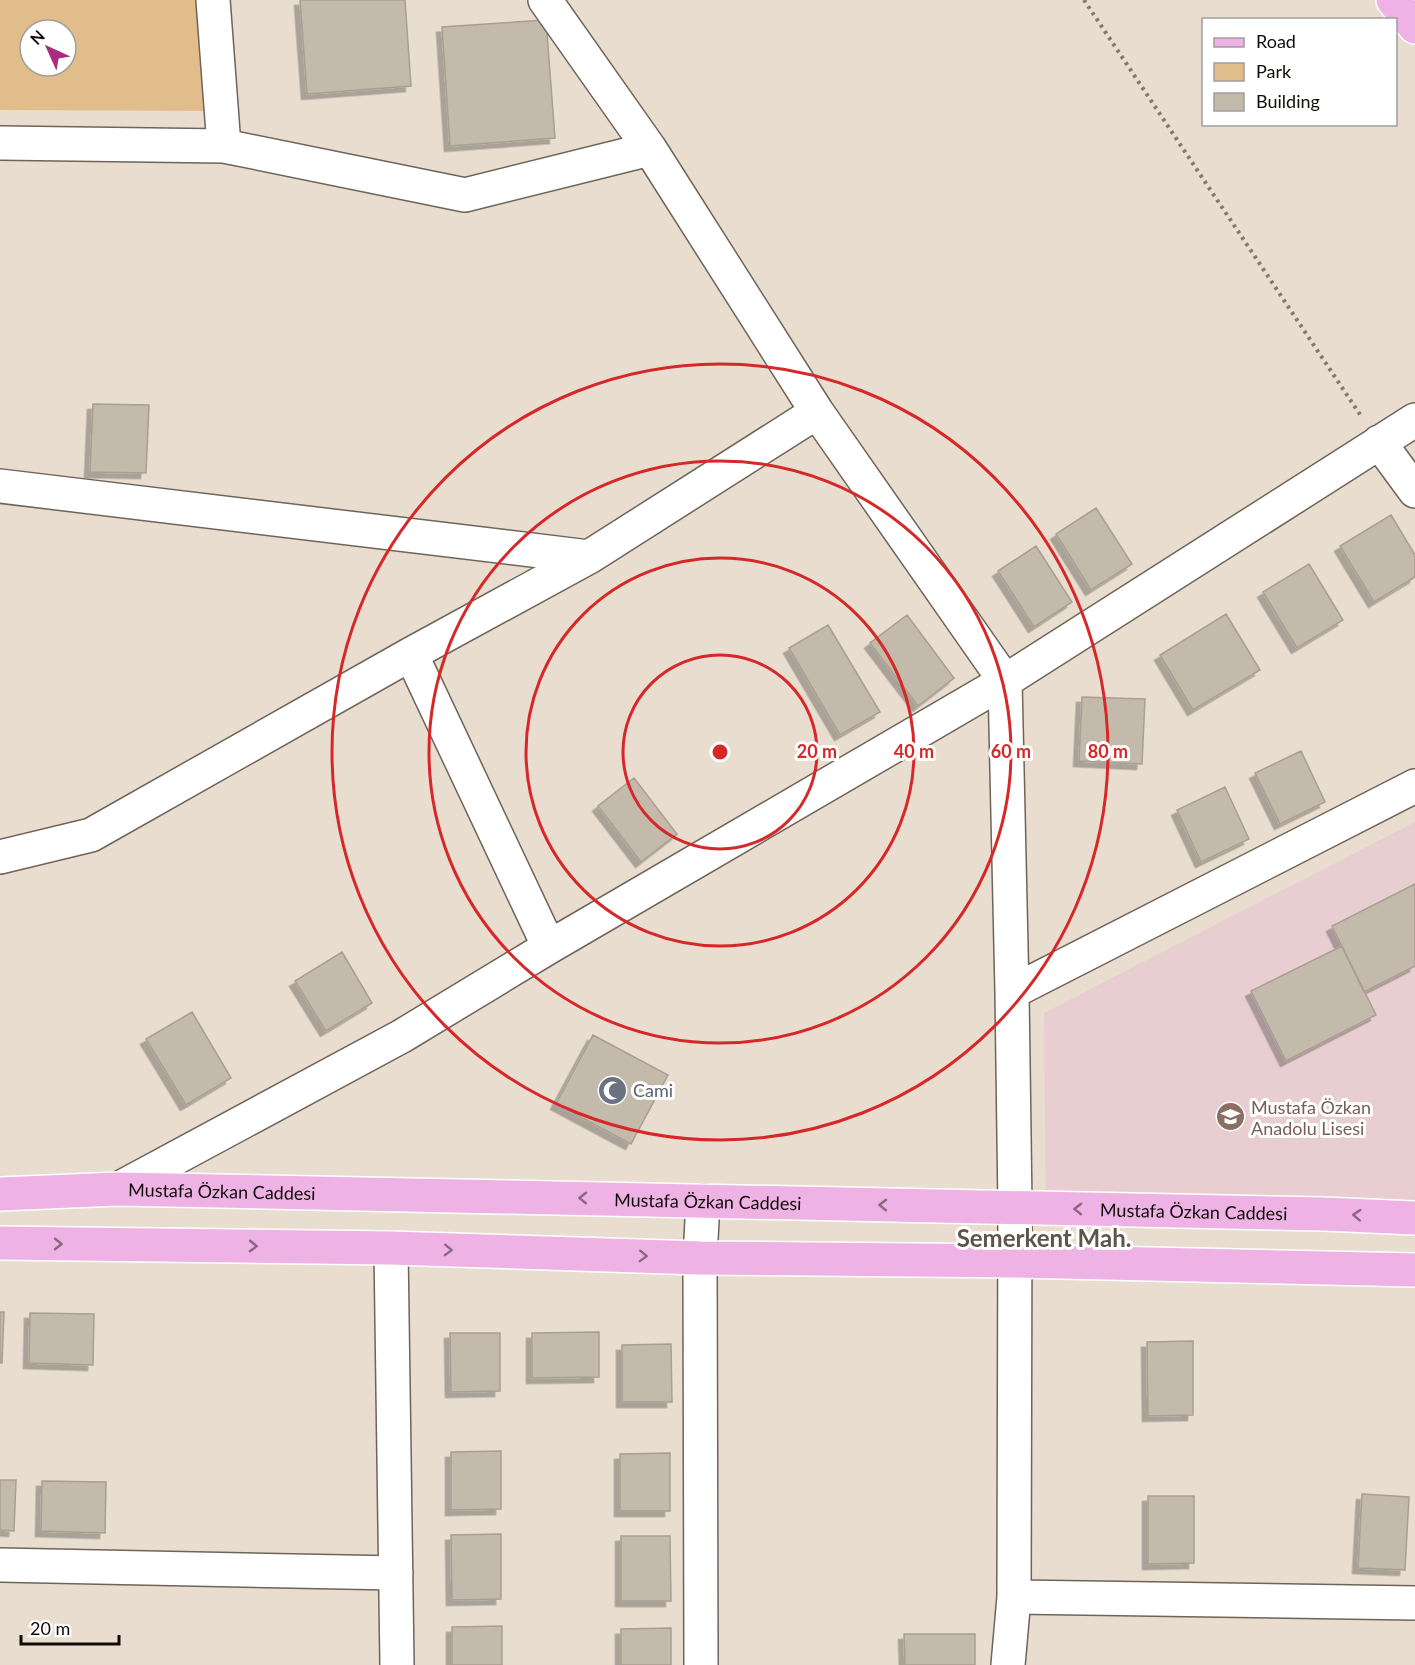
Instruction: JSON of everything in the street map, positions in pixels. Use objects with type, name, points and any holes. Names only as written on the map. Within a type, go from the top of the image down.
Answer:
[{"type":"main road","points":[[1393,0],[1415,27]]},
{"type":"main road","name":"Mustafa Özkan Caddesi","points":[[0,1194],[118,1189],[1015,1207],[1415,1218]]},
{"type":"main road","points":[[0,1243],[391,1248],[700,1258],[1014,1261],[1415,1270]]},
{"type":"street","points":[[213,0],[224,146]]},
{"type":"street","points":[[545,0],[650,149],[817,412],[1005,681],[1015,1207],[1014,1596],[1008,1665]]},
{"type":"street","points":[[0,143],[224,146],[465,195],[650,149]]},
{"type":"street","points":[[0,857],[91,835],[411,654],[589,557],[817,412]]},
{"type":"street","points":[[118,1189],[402,1036],[549,947],[1005,681],[1415,420]]},
{"type":"street","points":[[1378,442],[1415,491]]},
{"type":"street","points":[[0,486],[589,557]]},
{"type":"street","points":[[411,654],[549,947]]},
{"type":"street","points":[[1012,992],[1415,786]]},
{"type":"street","points":[[701,1665],[700,1258],[703,1201]]},
{"type":"street","points":[[391,1248],[397,1665]]},
{"type":"street","points":[[0,1565],[396,1573]]},
{"type":"street","points":[[1014,1596],[1415,1603]]},
{"type":"path","points":[[1084,0],[1378,442]]},
{"type":"shaded area","name":"Mustafa Özkan Anadolu Lisesi","points":[[1415,822],[1415,1228],[1046,1221],[1044,1013]]},
{"type":"green space","points":[[0,0],[206,0],[213,111],[0,110]]},
{"type":"building","points":[[300,0],[405,0],[411,86],[307,94]]},
{"type":"building","points":[[546,20],[555,138],[450,146],[442,27]]},
{"type":"building","points":[[93,404],[149,405],[146,473],[90,472]]},
{"type":"building","points":[[1096,508],[1132,564],[1091,590],[1056,534]]},
{"type":"building","points":[[1391,515],[1415,555],[1415,577],[1374,602],[1340,546]]},
{"type":"building","points":[[1036,546],[1072,602],[1034,627],[998,571]]},
{"type":"building","points":[[1309,564],[1343,620],[1297,648],[1263,592]]},
{"type":"building","points":[[1226,614],[1260,670],[1193,710],[1160,655]]},
{"type":"building","points":[[907,615],[954,678],[918,706],[870,643]]},
{"type":"building","points":[[828,625],[880,712],[840,735],[789,648]]},
{"type":"building","points":[[1082,697],[1145,699],[1142,764],[1079,761]]},
{"type":"building","points":[[1301,751],[1325,802],[1280,824],[1255,773]]},
{"type":"building","points":[[634,778],[677,834],[641,862],[598,806]]},
{"type":"building","points":[[1225,787],[1249,839],[1201,862],[1177,810]]},
{"type":"building","points":[[1415,884],[1415,966],[1364,992],[1332,926]]},
{"type":"building","points":[[1342,946],[1376,1015],[1286,1061],[1251,991]]},
{"type":"building","points":[[342,952],[372,1003],[326,1031],[295,981]]},
{"type":"building","points":[[192,1012],[231,1078],[186,1105],[146,1039]]},
{"type":"building","name":"Cami","points":[[593,1035],[668,1075],[631,1144],[556,1104]]},
{"type":"building","points":[[0,1312],[4,1312],[2,1363],[0,1363]]},
{"type":"building","points":[[30,1313],[94,1314],[93,1365],[29,1363]]},
{"type":"building","points":[[599,1332],[599,1377],[532,1378],[532,1333]]},
{"type":"building","points":[[450,1333],[500,1333],[500,1391],[451,1392]]},
{"type":"building","points":[[1193,1341],[1193,1415],[1148,1416],[1147,1342]]},
{"type":"building","points":[[671,1344],[672,1402],[622,1402],[622,1345]]},
{"type":"building","points":[[501,1451],[501,1509],[451,1510],[451,1452]]},
{"type":"building","points":[[670,1453],[670,1511],[620,1511],[620,1454]]},
{"type":"building","points":[[0,1480],[16,1480],[14,1531],[0,1530]]},
{"type":"building","points":[[42,1481],[106,1482],[105,1533],[41,1531]]},
{"type":"building","points":[[1362,1494],[1409,1497],[1405,1570],[1358,1568]]},
{"type":"building","points":[[1148,1496],[1194,1496],[1194,1563],[1148,1564]]},
{"type":"building","points":[[501,1534],[501,1599],[452,1600],[451,1535]]},
{"type":"building","points":[[621,1536],[670,1536],[671,1601],[621,1601]]},
{"type":"building","points":[[502,1626],[502,1665],[452,1665],[452,1627]]},
{"type":"building","points":[[671,1628],[671,1665],[621,1665],[621,1629]]},
{"type":"building","points":[[904,1634],[975,1634],[975,1665],[905,1665]]},
{"type":"place","name":"Cami","points":[[612,1090]]},
{"type":"place","name":"Mustafa Özkan Anadolu Lisesi","points":[[1230,1117]]},
{"type":"district","name":"Semerkent Mah.","points":[[1044,1237]]}]
